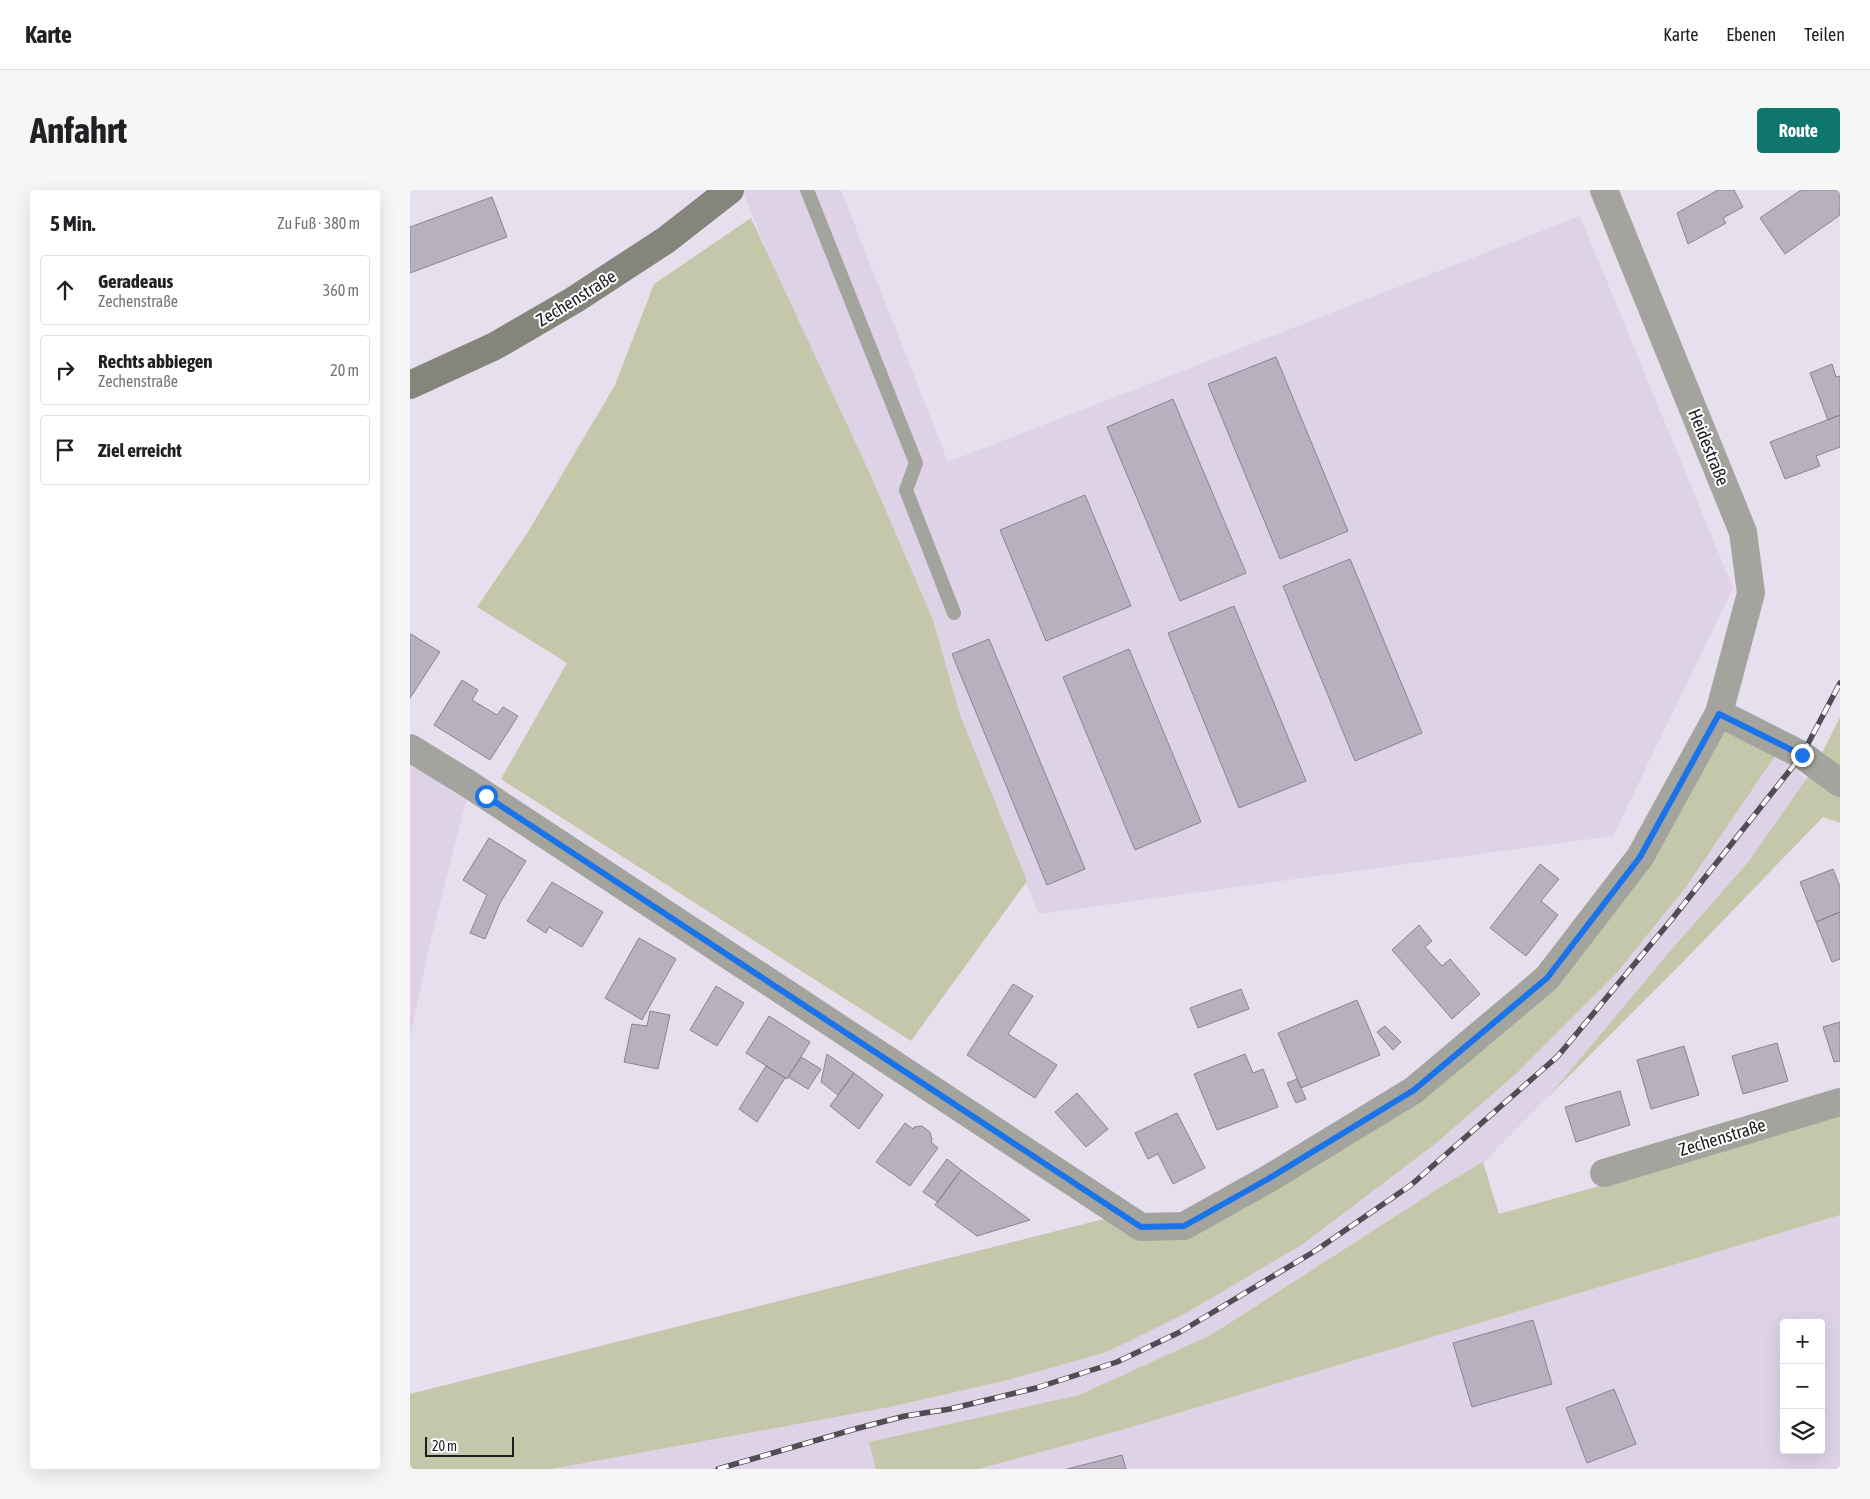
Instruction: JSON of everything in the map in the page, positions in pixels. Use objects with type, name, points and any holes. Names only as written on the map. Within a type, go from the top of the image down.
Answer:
[{"type":"street","name":"Zechenstraße","points":[[410,386],[495,346],[574,300],[666,240],[730,190]]},
{"type":"street","name":"Heidestraße","points":[[1604,190],[1743,532],[1751,593],[1719,714]]},
{"type":"street","points":[[410,748],[486,796],[1141,1227],[1184,1226],[1268,1179],[1414,1090],[1547,978],[1640,857],[1719,714],[1802,755],[1840,783]]},
{"type":"street","name":"Zechenstraße","points":[[1604,1173],[1840,1102]]},
{"type":"lane","points":[[807,190],[916,463],[906,490],[954,613]]},
{"type":"shaded area","points":[[742,190],[841,190],[948,462],[1580,216],[1733,588],[1613,836],[1039,914]]},
{"type":"shaded area","points":[[1777,753],[1806,780],[1749,861],[1671,950],[1549,1096],[1484,1162],[1444,1185],[1211,1335],[1079,1395],[870,1442],[876,1469],[552,1469],[890,1407],[1008,1380],[1107,1352],[1188,1312],[1303,1244],[1435,1144],[1516,1074],[1615,975],[1686,887]]},
{"type":"shaded area","points":[[410,765],[467,797],[431,939],[410,1038]]},
{"type":"shaded area","points":[[1840,1215],[1840,1469],[978,1469],[1118,1431]]},
{"type":"green space","points":[[751,218],[871,476],[933,620],[960,715],[1027,881],[911,1041],[501,779],[567,663],[477,607],[528,532],[615,385],[654,284]]},
{"type":"green space","points":[[1719,713],[1777,753],[1686,887],[1615,975],[1516,1074],[1435,1144],[1303,1244],[1188,1312],[1107,1352],[1008,1380],[890,1407],[552,1469],[410,1469],[410,1394],[1123,1215],[1184,1226],[1414,1090],[1547,978]]},
{"type":"green space","points":[[1840,717],[1840,823],[1823,817],[1682,963],[1549,1096],[1671,950],[1749,861],[1816,765]]},
{"type":"green space","points":[[1840,1102],[1840,1215],[1118,1431],[978,1469],[876,1469],[869,1442],[1079,1395],[1211,1335],[1444,1185],[1483,1162],[1499,1214],[1603,1185]]},
{"type":"building","points":[[1718,190],[1734,190],[1743,207],[1723,218],[1726,223],[1688,244],[1677,213]]},
{"type":"building","points":[[1801,190],[1840,190],[1840,215],[1785,254],[1760,218]]},
{"type":"building","points":[[492,197],[507,237],[410,273],[410,227]]},
{"type":"building","points":[[1276,357],[1348,531],[1280,559],[1208,384]]},
{"type":"building","points":[[1832,364],[1836,377],[1840,376],[1840,415],[1828,420],[1810,373]]},
{"type":"building","points":[[1173,399],[1246,573],[1180,601],[1107,427]]},
{"type":"building","points":[[1840,415],[1840,447],[1816,456],[1820,466],[1785,479],[1770,442]]},
{"type":"building","points":[[1085,495],[1131,606],[1046,641],[1000,530]]},
{"type":"building","points":[[1350,559],[1422,733],[1355,761],[1283,586]]},
{"type":"building","points":[[1234,606],[1306,781],[1239,808],[1168,633]]},
{"type":"building","points":[[410,635],[440,652],[410,698]]},
{"type":"building","points":[[989,639],[1085,869],[1047,885],[952,654]]},
{"type":"building","points":[[1129,649],[1201,822],[1135,850],[1063,677]]},
{"type":"building","points":[[462,680],[478,690],[472,700],[497,715],[503,707],[518,716],[490,760],[434,725]]},
{"type":"building","points":[[489,838],[526,861],[500,903],[485,939],[470,933],[487,895],[463,880]]},
{"type":"building","points":[[1540,864],[1559,879],[1541,901],[1558,915],[1526,956],[1490,928]]},
{"type":"building","points":[[1833,869],[1840,887],[1840,912],[1816,922],[1800,882]]},
{"type":"building","points":[[552,882],[603,912],[582,947],[549,927],[546,933],[527,921]]},
{"type":"building","points":[[1840,912],[1840,959],[1832,962],[1816,922]]},
{"type":"building","points":[[1419,925],[1432,941],[1425,947],[1442,966],[1450,959],[1480,994],[1452,1019],[1392,950]]},
{"type":"building","points":[[639,938],[676,959],[642,1020],[605,998]]},
{"type":"building","points":[[1013,984],[1033,996],[1008,1034],[1057,1065],[1035,1098],[967,1055]]},
{"type":"building","points":[[716,986],[744,1003],[717,1046],[690,1030]]},
{"type":"building","points":[[1241,989],[1249,1009],[1198,1028],[1190,1008]]},
{"type":"building","points":[[1357,1000],[1380,1055],[1301,1088],[1278,1033]]},
{"type":"building","points":[[650,1011],[670,1015],[658,1069],[624,1062],[632,1024],[647,1026]]},
{"type":"building","points":[[769,1016],[810,1042],[787,1079],[746,1053]]},
{"type":"building","points":[[1840,1022],[1840,1061],[1834,1062],[1823,1027]]},
{"type":"building","points":[[1385,1026],[1401,1042],[1393,1050],[1377,1032]]},
{"type":"building","points":[[1777,1043],[1788,1081],[1743,1094],[1732,1056]]},
{"type":"building","points":[[1684,1046],[1699,1095],[1651,1109],[1637,1060]]},
{"type":"building","points":[[827,1054],[854,1073],[838,1095],[821,1082]]},
{"type":"building","points":[[1245,1054],[1253,1073],[1263,1069],[1278,1107],[1217,1130],[1194,1074]]},
{"type":"building","points":[[801,1057],[821,1069],[808,1089],[788,1077]]},
{"type":"building","points":[[766,1066],[785,1078],[757,1122],[739,1109]]},
{"type":"building","points":[[854,1073],[883,1095],[859,1129],[830,1106]]},
{"type":"building","points":[[1297,1079],[1306,1099],[1296,1103],[1287,1083]]},
{"type":"building","points":[[1620,1091],[1630,1125],[1576,1142],[1565,1107]]},
{"type":"building","points":[[1077,1093],[1108,1129],[1086,1147],[1055,1112]]},
{"type":"building","points":[[1177,1113],[1205,1168],[1173,1184],[1158,1154],[1148,1159],[1135,1133]]},
{"type":"building","points":[[905,1123],[913,1129],[914,1127],[922,1126],[930,1132],[931,1142],[938,1148],[910,1186],[876,1162]]},
{"type":"building","points":[[947,1159],[961,1170],[938,1202],[923,1192]]},
{"type":"building","points":[[961,1170],[1030,1220],[977,1236],[935,1205]]},
{"type":"building","points":[[1533,1320],[1552,1384],[1472,1407],[1453,1343]]},
{"type":"building","points":[[1614,1389],[1636,1444],[1587,1463],[1566,1408]]},
{"type":"building","points":[[1122,1455],[1126,1469],[1067,1469]]},
{"type":"railway","points":[[718,1469],[905,1416],[950,1409],[1036,1388],[1117,1362],[1180,1332],[1315,1251],[1411,1185],[1558,1056],[1672,919],[1802,755],[1840,683]]},
{"type":"route","points":[[486,796],[1141,1227],[1184,1226],[1268,1179],[1414,1090],[1547,978],[1640,857],[1719,714],[1802,755]]}]
